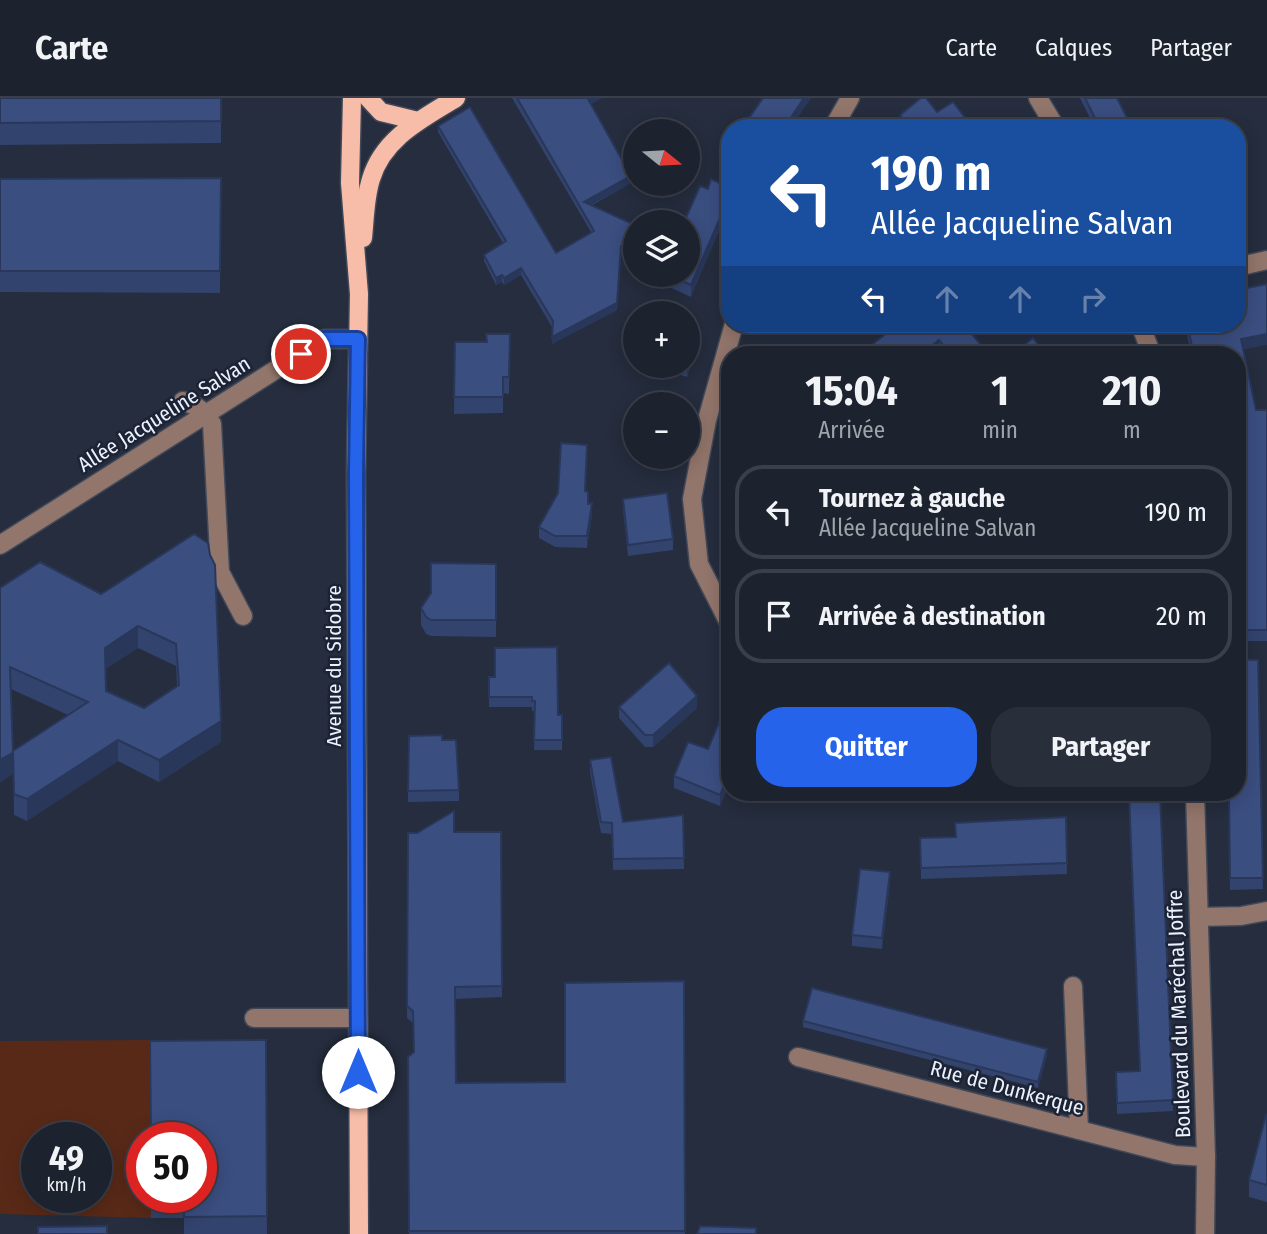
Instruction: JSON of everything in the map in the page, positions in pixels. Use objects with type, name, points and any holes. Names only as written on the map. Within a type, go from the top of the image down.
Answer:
[{"type":"main road","name":"Avenue du Sidobre","points":[[352,98],[350,183],[359,294],[356,473],[359,1234]]},
{"type":"main road","points":[[368,98],[381,112],[418,121]]},
{"type":"main road","points":[[359,294],[371,177],[392,142],[418,121],[456,98]]},
{"type":"street","points":[[838,119],[849,98]]},
{"type":"street","points":[[1038,98],[1051,119]]},
{"type":"street","points":[[1246,265],[1267,260]]},
{"type":"street","name":"Allée Jacqueline Salvan","points":[[0,545],[324,339],[358,339]]},
{"type":"street","points":[[721,370],[707,420],[692,499],[699,564],[721,607]]},
{"type":"street","points":[[183,401],[197,406],[212,424],[220,572],[243,617]]},
{"type":"street","points":[[94,464],[102,482]]},
{"type":"street","name":"Boulevard du Maréchal Joffre","points":[[1195,801],[1206,1157],[1205,1234]]},
{"type":"street","points":[[1199,917],[1241,916],[1267,911]]},
{"type":"street","points":[[1073,986],[1079,1130]]},
{"type":"street","points":[[254,1018],[358,1018]]},
{"type":"street","name":"Rue de Dunkerque","points":[[798,1057],[1175,1155],[1206,1157]]},
{"type":"shaded area","points":[[150,1040],[151,1122],[126,1122],[126,1213],[151,1213],[151,1218],[0,1214],[0,1041]]},
{"type":"building","points":[[0,98],[221,98],[221,121],[0,123]]},
{"type":"building","points":[[517,98],[590,98],[588,99],[623,162],[623,180],[584,202],[623,220],[617,303],[552,337],[553,321],[521,268],[504,278],[502,275],[496,278],[484,255],[506,241],[438,126],[470,107],[556,253],[594,231]]},
{"type":"building","points":[[763,98],[804,98],[790,119],[748,119]]},
{"type":"building","points":[[921,98],[926,98],[937,112],[953,102],[966,119],[903,119],[900,115]]},
{"type":"building","points":[[1085,98],[1117,98],[1128,119],[1096,119]]},
{"type":"building","points":[[221,178],[220,271],[0,271],[0,179]]},
{"type":"building","points":[[711,179],[721,184],[721,216],[700,264],[700,210],[689,210],[696,196],[700,196],[700,186],[708,189]]},
{"type":"building","points":[[1267,284],[1267,334],[1241,339],[1242,346],[1192,346],[1189,333],[1246,333],[1246,288]]},
{"type":"building","points":[[887,333],[971,333],[982,346],[944,346],[939,340],[931,346],[870,346]]},
{"type":"building","points":[[486,334],[510,334],[509,377],[503,377],[503,397],[454,397],[455,342],[487,342]]},
{"type":"building","points":[[1033,338],[1040,346],[1023,346]]},
{"type":"building","points":[[1246,363],[1256,410],[1267,410],[1267,630],[1246,630]]},
{"type":"building","points":[[561,443],[587,445],[585,491],[588,492],[588,504],[592,503],[587,536],[555,536],[539,527],[558,493]]},
{"type":"building","points":[[667,493],[673,539],[628,545],[623,499]]},
{"type":"building","points":[[194,534],[208,543],[215,565],[221,721],[159,760],[118,740],[27,799],[14,794],[13,751],[88,702],[10,667],[13,753],[0,760],[0,588],[40,562],[101,594]],"holes":[[[138,626],[176,644],[179,685],[144,708],[106,691],[105,648]]]},
{"type":"building","points":[[431,563],[496,564],[496,620],[431,620],[426,617],[421,608],[431,593]]},
{"type":"building","points":[[557,647],[558,715],[562,715],[562,740],[534,740],[535,701],[532,701],[532,697],[489,697],[489,677],[495,677],[495,648]]},
{"type":"building","points":[[1246,659],[1258,660],[1263,878],[1230,878],[1229,801],[1246,801]]},
{"type":"building","points":[[669,663],[697,696],[653,735],[645,735],[619,707]]},
{"type":"building","points":[[721,718],[720,795],[674,776],[688,742],[708,749]]},
{"type":"building","points":[[442,735],[442,740],[456,740],[459,790],[408,791],[409,736]]},
{"type":"building","points":[[611,757],[623,822],[683,815],[684,858],[613,859],[612,823],[601,822],[590,760]]},
{"type":"building","points":[[1129,801],[1160,801],[1173,1100],[1117,1103],[1116,1072],[1140,1071]]},
{"type":"building","points":[[454,811],[454,832],[501,832],[502,986],[455,987],[456,1083],[565,1082],[565,983],[684,981],[685,1231],[409,1231],[408,1057],[414,1052],[413,1011],[407,1006],[408,833],[417,833]]},
{"type":"building","points":[[1066,817],[1067,863],[921,868],[920,838],[956,837],[955,823]]},
{"type":"building","points":[[860,869],[890,872],[882,938],[852,935]]},
{"type":"building","points":[[812,988],[1047,1049],[1038,1082],[803,1021]]},
{"type":"building","points":[[266,1040],[267,1216],[184,1217],[184,1213],[217,1213],[217,1122],[151,1122],[150,1041]]},
{"type":"building","points":[[1267,1116],[1267,1185],[1249,1180]]},
{"type":"building","points":[[107,1226],[107,1234],[38,1234],[38,1227]]},
{"type":"building","points":[[700,1226],[756,1228],[756,1234],[697,1234]]},
{"type":"route","points":[[301,354],[324,339],[358,339],[358,1072]]}]
